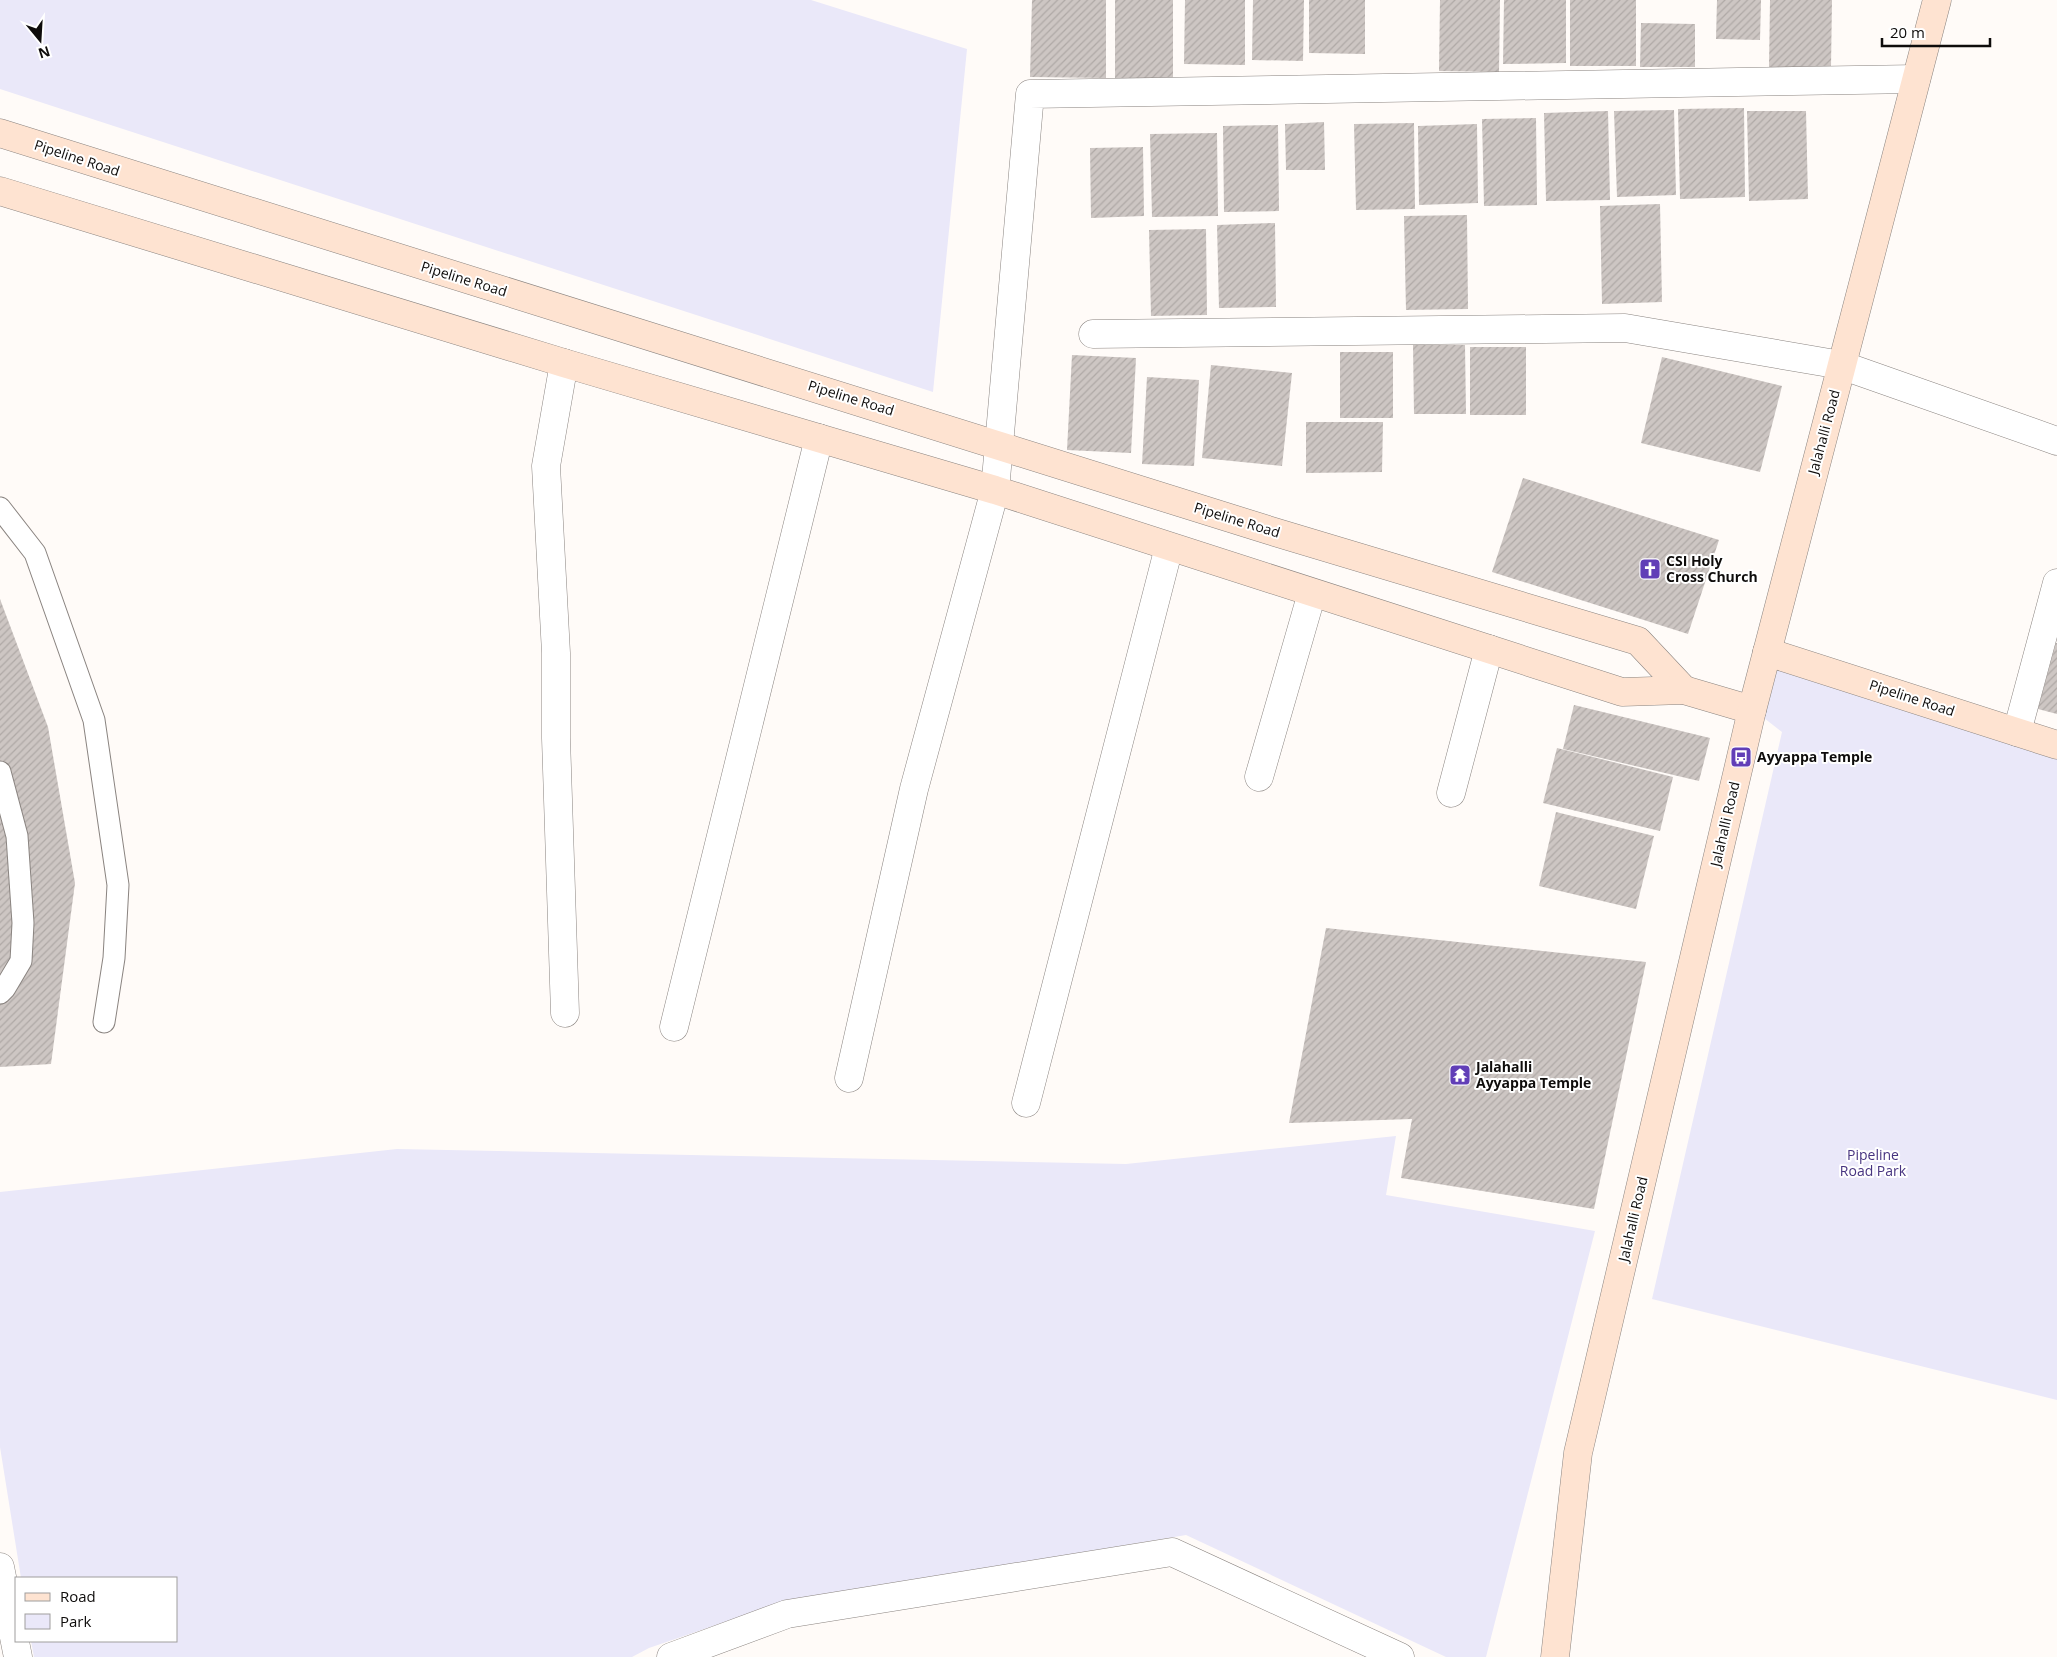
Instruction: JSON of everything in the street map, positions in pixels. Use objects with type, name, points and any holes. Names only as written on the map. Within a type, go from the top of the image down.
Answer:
[{"type":"main road","name":"Jalahalli Road","points":[[1555,1657],[1578,1453],[1752,710],[1937,0]]},
{"type":"main road","name":"Pipeline Road","points":[[0,133],[1268,530],[1638,641],[1684,690]]},
{"type":"main road","points":[[0,191],[564,363],[995,490],[1622,692],[1684,690],[1752,710]]},
{"type":"main road","name":"Pipeline Road","points":[[1767,652],[2057,745]]},
{"type":"street","points":[[849,1078],[914,789],[995,490],[1030,94],[1916,79]]},
{"type":"street","points":[[1093,334],[1625,328],[1841,365],[2057,441]]},
{"type":"street","points":[[564,363],[546,466],[556,653],[556,738],[565,1013]]},
{"type":"street","points":[[674,1027],[819,438]]},
{"type":"street","points":[[1026,1103],[1169,547]]},
{"type":"street","points":[[2016,732],[2056,592]]},
{"type":"street","points":[[1259,777],[1312,593]]},
{"type":"street","points":[[1451,793],[1488,649]]},
{"type":"street","points":[[671,1657],[787,1614],[1172,1552],[1400,1657]]},
{"type":"street","points":[[0,1567],[18,1657]]},
{"type":"lane","points":[[0,508],[35,553],[94,720],[118,885],[114,958],[104,1022]]},
{"type":"lane","points":[[0,772],[17,836],[23,923],[21,961],[0,993]]},
{"type":"green space","points":[[0,0],[811,0],[967,49],[933,392],[0,89]]},
{"type":"green space","name":"Pipeline Road Park","points":[[1776,662],[2057,752],[2057,1400],[1652,1299],[1782,732],[1764,718]]},
{"type":"green space","points":[[1396,1136],[1386,1195],[1595,1231],[1486,1657],[1446,1657],[1186,1535],[780,1603],[649,1648],[632,1657],[34,1657],[31,1642],[178,1642],[178,1577],[21,1577],[0,1447],[0,1192],[397,1149],[1126,1164]]},
{"type":"building","points":[[1032,0],[1106,0],[1106,78],[1030,77]]},
{"type":"building","points":[[1115,0],[1173,0],[1173,80],[1115,79]]},
{"type":"building","points":[[1185,0],[1245,0],[1245,65],[1184,64]]},
{"type":"building","points":[[1253,0],[1304,0],[1303,61],[1252,60]]},
{"type":"building","points":[[1309,0],[1365,0],[1365,54],[1309,53]]},
{"type":"building","points":[[1440,0],[1500,0],[1499,72],[1439,71]]},
{"type":"building","points":[[1504,0],[1566,0],[1566,63],[1503,64]]},
{"type":"building","points":[[1570,0],[1636,0],[1636,66],[1570,66]]},
{"type":"building","points":[[1717,0],[1761,0],[1760,40],[1716,39]]},
{"type":"building","points":[[1770,0],[1832,0],[1831,67],[1769,67]]},
{"type":"building","points":[[1641,23],[1695,24],[1695,67],[1640,67]]},
{"type":"building","points":[[1744,108],[1745,197],[1680,199],[1678,109]]},
{"type":"building","points":[[1674,110],[1676,195],[1617,197],[1614,111]]},
{"type":"building","points":[[1608,111],[1610,200],[1546,201],[1544,113]]},
{"type":"building","points":[[1747,111],[1806,111],[1808,199],[1749,201]]},
{"type":"building","points":[[1536,118],[1537,205],[1484,206],[1482,119]]},
{"type":"building","points":[[1324,122],[1325,170],[1286,170],[1285,124]]},
{"type":"building","points":[[1414,123],[1415,209],[1356,210],[1354,124]]},
{"type":"building","points":[[1477,124],[1478,203],[1419,205],[1418,126]]},
{"type":"building","points":[[1278,125],[1279,211],[1224,212],[1223,126]]},
{"type":"building","points":[[1217,133],[1218,216],[1152,217],[1150,134]]},
{"type":"building","points":[[1143,147],[1144,216],[1091,218],[1090,148]]},
{"type":"building","points":[[1660,204],[1662,302],[1602,304],[1600,206]]},
{"type":"building","points":[[1467,215],[1468,309],[1406,310],[1404,216]]},
{"type":"building","points":[[1275,223],[1276,307],[1219,308],[1217,225]]},
{"type":"building","points":[[1206,229],[1207,315],[1151,316],[1149,230]]},
{"type":"building","points":[[1413,345],[1465,345],[1466,414],[1414,414]]},
{"type":"building","points":[[1470,347],[1526,347],[1526,415],[1470,415]]},
{"type":"building","points":[[1340,352],[1393,352],[1393,418],[1340,418]]},
{"type":"building","points":[[1072,355],[1136,358],[1131,453],[1067,450]]},
{"type":"building","points":[[1662,357],[1782,386],[1760,472],[1641,443]]},
{"type":"building","points":[[1211,365],[1292,373],[1282,466],[1202,458]]},
{"type":"building","points":[[1147,377],[1199,380],[1194,466],[1142,464]]},
{"type":"building","points":[[1306,422],[1383,422],[1382,472],[1306,473]]},
{"type":"building","points":[[1523,478],[1719,540],[1688,634],[1492,572]]},
{"type":"building","points":[[0,599],[48,727],[75,883],[51,1064],[0,1067]]},
{"type":"building","points":[[2057,643],[2057,714],[2038,709]]},
{"type":"building","points":[[1574,705],[1710,738],[1699,781],[1563,749]]},
{"type":"building","points":[[1557,748],[1673,777],[1660,831],[1543,803]]},
{"type":"building","points":[[1556,812],[1654,836],[1636,909],[1539,886]]},
{"type":"building","name":"Jalahalli Ayyappa Temple","points":[[1326,928],[1646,962],[1594,1209],[1401,1178],[1412,1119],[1289,1123]]},
{"type":"place","name":"CSI Holy Cross Church","points":[[1650,569]]},
{"type":"place","name":"Ayyappa Temple","points":[[1741,757]]},
{"type":"place","name":"Jalahalli Ayyappa Temple","points":[[1460,1075]]}]
